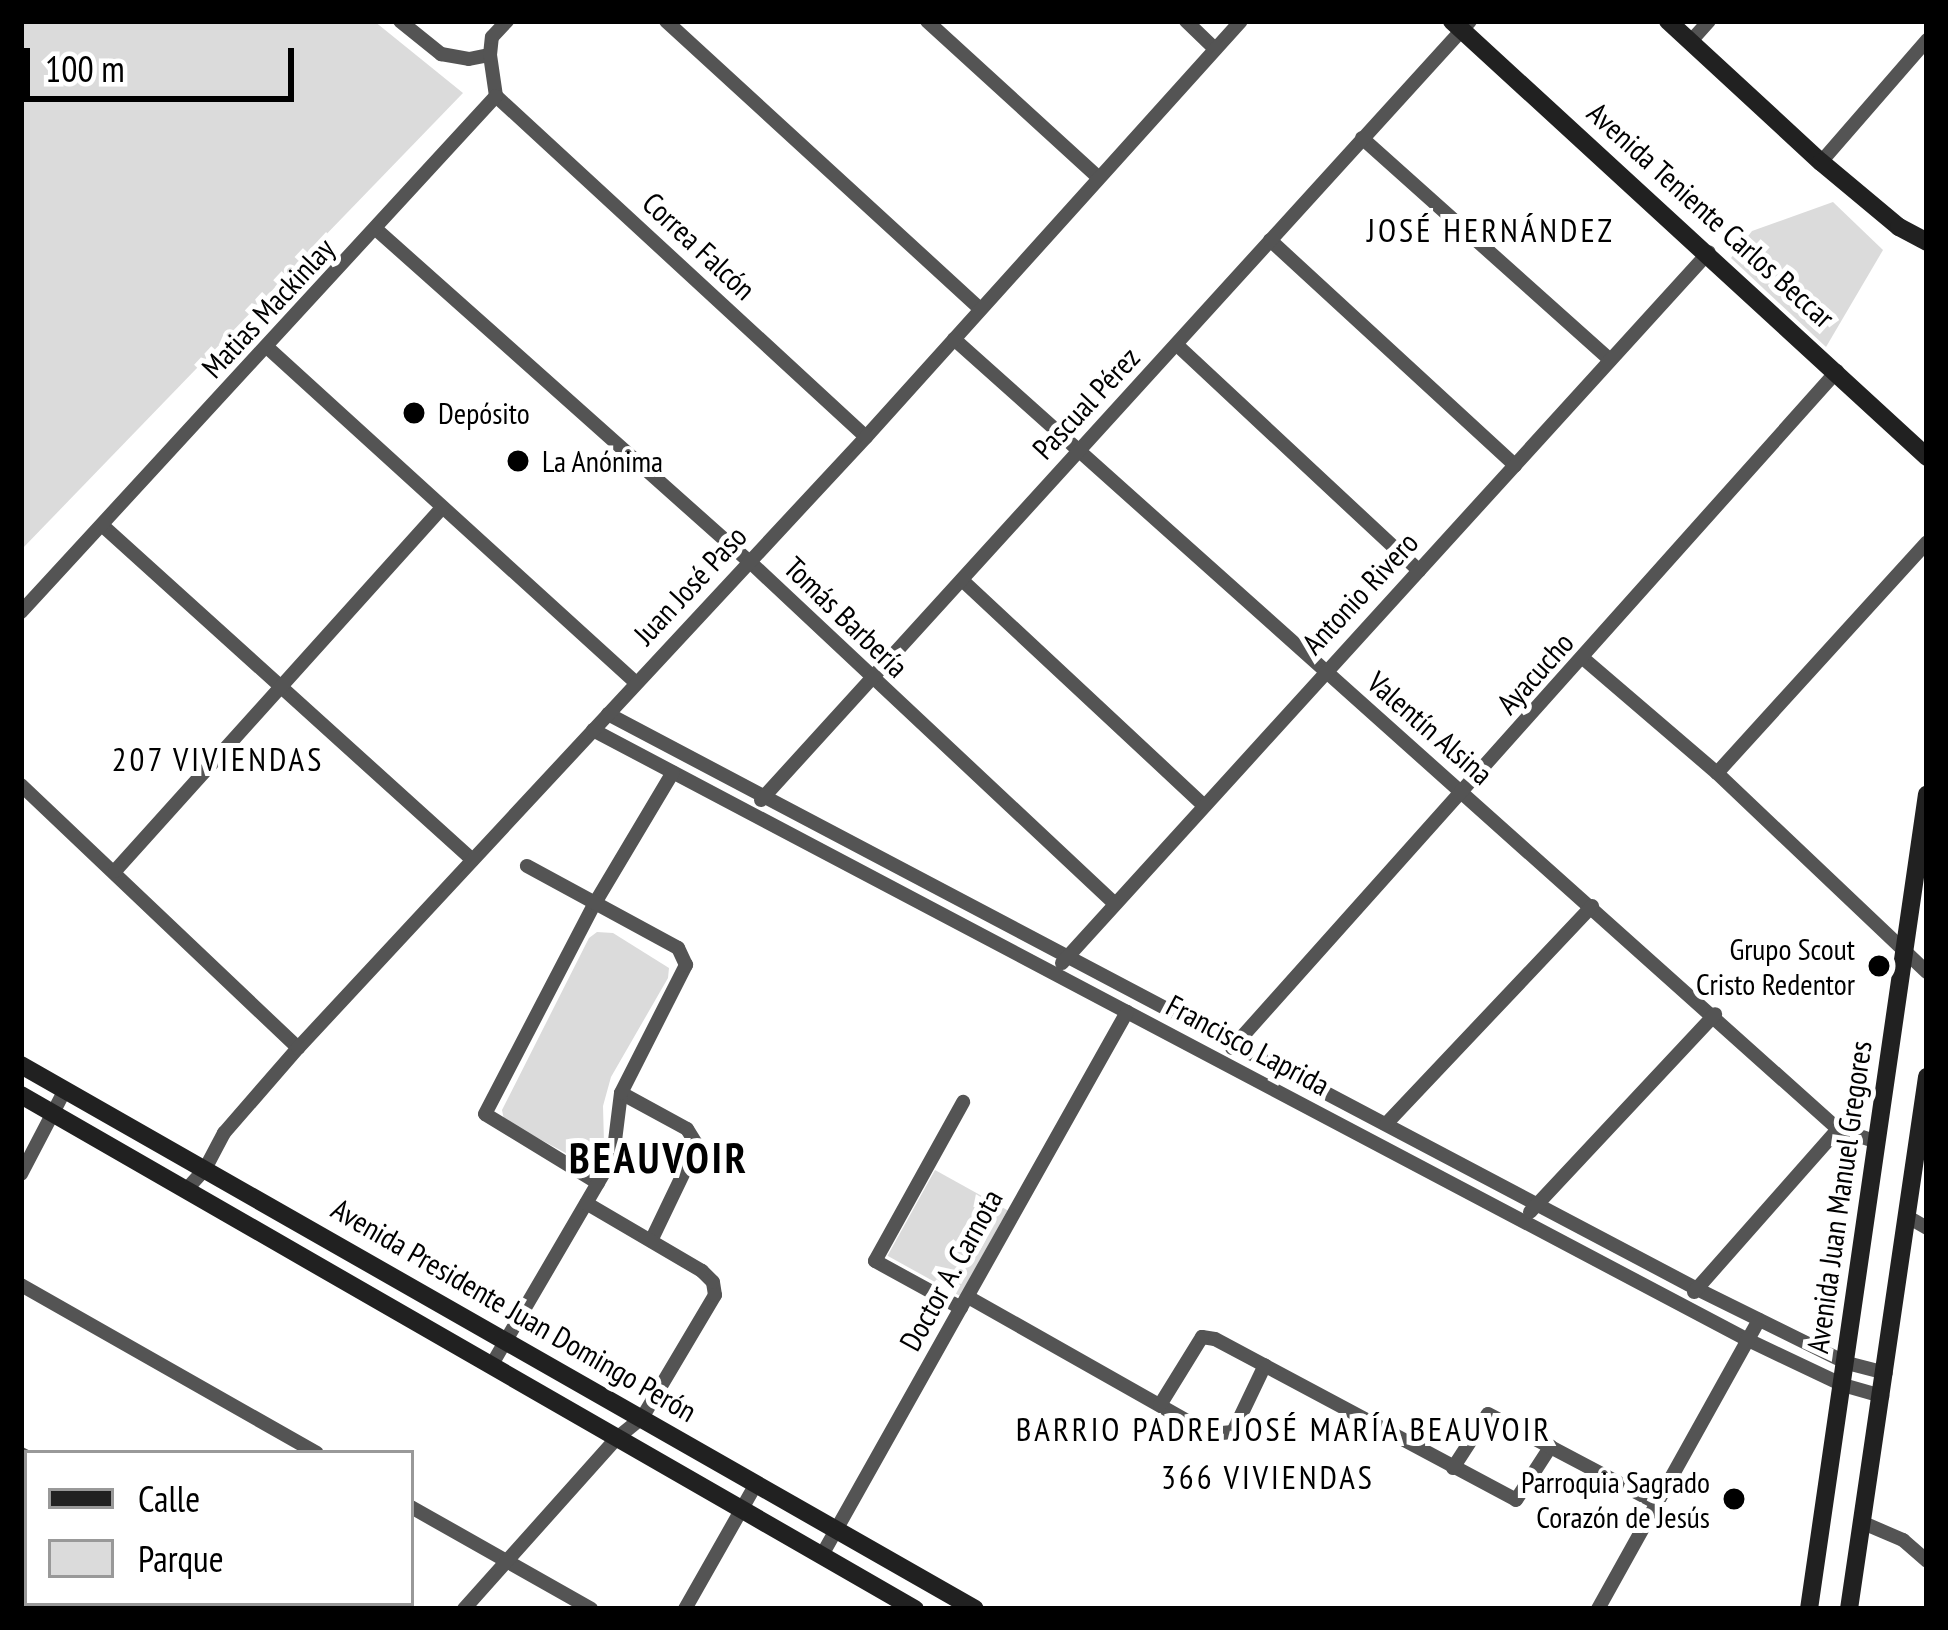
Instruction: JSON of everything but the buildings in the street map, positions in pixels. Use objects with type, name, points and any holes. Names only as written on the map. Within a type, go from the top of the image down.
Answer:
[{"type":"main road","points":[[1668,21],[1821,162],[1899,227],[1927,242]]},
{"type":"main road","name":"Avenida Teniente Carlos Beccar","points":[[1461,24],[1927,457]]},
{"type":"main road","name":"Avenida Juan Manuel Gregores","points":[[1809,1609],[1927,794]]},
{"type":"main road","name":"Avenida Presidente Juan Domingo Perón","points":[[21,1065],[975,1609]]},
{"type":"main road","points":[[1849,1609],[1927,1077]]},
{"type":"main road","name":"Avenida Presidente Juan Domingo Perón","points":[[21,1095],[915,1609]]},
{"type":"street","points":[[400,21],[441,54],[469,59],[490,56]]},
{"type":"street","points":[[496,96],[492,37],[507,21]]},
{"type":"street","points":[[666,21],[980,310]]},
{"type":"street","points":[[927,21],[1098,177]]},
{"type":"street","points":[[1186,21],[1215,49]]},
{"type":"street","name":"Juan José Paso","points":[[186,1190],[205,1169],[224,1133],[298,1048],[866,437],[1240,21]]},
{"type":"street","points":[[1690,41],[1709,21]]},
{"type":"street","name":"Pascual Pérez","points":[[750,812],[1177,345],[1461,24]]},
{"type":"street","points":[[1821,162],[1927,40]]},
{"type":"street","name":"Matias Mackinlay","points":[[21,612],[496,96]]},
{"type":"street","name":"Correa Falcón","points":[[496,96],[866,437]]},
{"type":"street","points":[[1362,138],[1610,360]]},
{"type":"street","name":"Tomás Barbería","points":[[377,230],[749,561],[1114,903]]},
{"type":"street","points":[[1270,240],[1515,465]]},
{"type":"street","name":"Antonio Rivero","points":[[1053,973],[1709,252]]},
{"type":"street","name":"Valentín Alsina","points":[[954,339],[1715,1015],[1838,1130],[1877,1142]]},
{"type":"street","points":[[1177,345],[1419,571]]},
{"type":"street","points":[[268,348],[636,683]]},
{"type":"street","name":"Ayacucho","points":[[1224,1063],[1234,1044],[1837,371]]},
{"type":"street","points":[[115,871],[442,508]]},
{"type":"street","points":[[104,526],[472,860]]},
{"type":"street","points":[[1717,773],[1927,542]]},
{"type":"street","points":[[962,580],[1203,805]]},
{"type":"street","points":[[1584,658],[1717,773],[1927,972]]},
{"type":"street","name":"Francisco Laprida","points":[[608,714],[1535,1206],[1847,1363],[1886,1373]]},
{"type":"street","name":"Francisco Laprida","points":[[593,730],[1746,1339],[1843,1385],[1882,1396]]},
{"type":"street","points":[[598,1183],[485,1114],[596,903],[673,772]]},
{"type":"street","points":[[21,785],[298,1048]]},
{"type":"street","points":[[491,1366],[619,1140],[621,1093],[686,965],[678,948],[527,866]]},
{"type":"street","points":[[1386,1124],[1592,906]]},
{"type":"street","name":"Doctor A. Carnota","points":[[822,1555],[1127,1012]]},
{"type":"street","points":[[1522,1221],[1715,1015]]},
{"type":"street","points":[[21,1174],[65,1090]]},
{"type":"street","points":[[621,1093],[687,1130],[697,1144],[651,1241]]},
{"type":"street","points":[[963,1102],[875,1261],[1221,1436],[1232,1432],[1265,1365]]},
{"type":"street","points":[[1683,1305],[1838,1130]]},
{"type":"street","points":[[464,1609],[617,1438],[642,1418],[715,1295],[712,1282],[586,1203]]},
{"type":"street","points":[[1908,1217],[1927,1228]]},
{"type":"street","points":[[21,1285],[312,1450]]},
{"type":"street","points":[[1598,1609],[1759,1320]]},
{"type":"street","points":[[1160,1405],[1202,1337],[1265,1365],[1516,1500],[1551,1445]]},
{"type":"street","points":[[1453,1468],[1488,1414],[1658,1503]]},
{"type":"street","points":[[686,1609],[756,1484]]},
{"type":"street","points":[[414,1509],[591,1609]]},
{"type":"street","points":[[1861,1522],[1903,1540],[1927,1561]]},
{"type":"green space","points":[[21,21],[374,21],[463,93],[21,550]]},
{"type":"green space","points":[[1833,202],[1883,250],[1826,347],[1731,258],[1752,231]]},
{"type":"green space","points":[[597,932],[613,933],[669,968],[668,978],[611,1077],[603,1106],[604,1143],[590,1166],[504,1120],[502,1110],[589,938]]},
{"type":"green space","points":[[935,1170],[1008,1210],[960,1296],[887,1256]]},
{"type":"place","name":"Depósito","points":[[414,413]]},
{"type":"place","name":"La Anónima","points":[[518,461]]},
{"type":"place","name":"Grupo Scout Cristo Redentor","points":[[1879,966]]},
{"type":"place","name":"Parroquia Sagrado Corazón de Jesús","points":[[1734,1499]]},
{"type":"district","name":"JOSÉ HERNÁNDEZ","points":[[1491,230]]},
{"type":"district","name":"207 VIVIENDAS","points":[[218,759]]},
{"type":"district","name":"BEAUVOIR","points":[[659,1158]]},
{"type":"district","name":"BARRIO PADRE JOSÉ MARÍA BEAUVOIR","points":[[1284,1429]]},
{"type":"district","name":"366 VIVIENDAS","points":[[1268,1477]]}]
